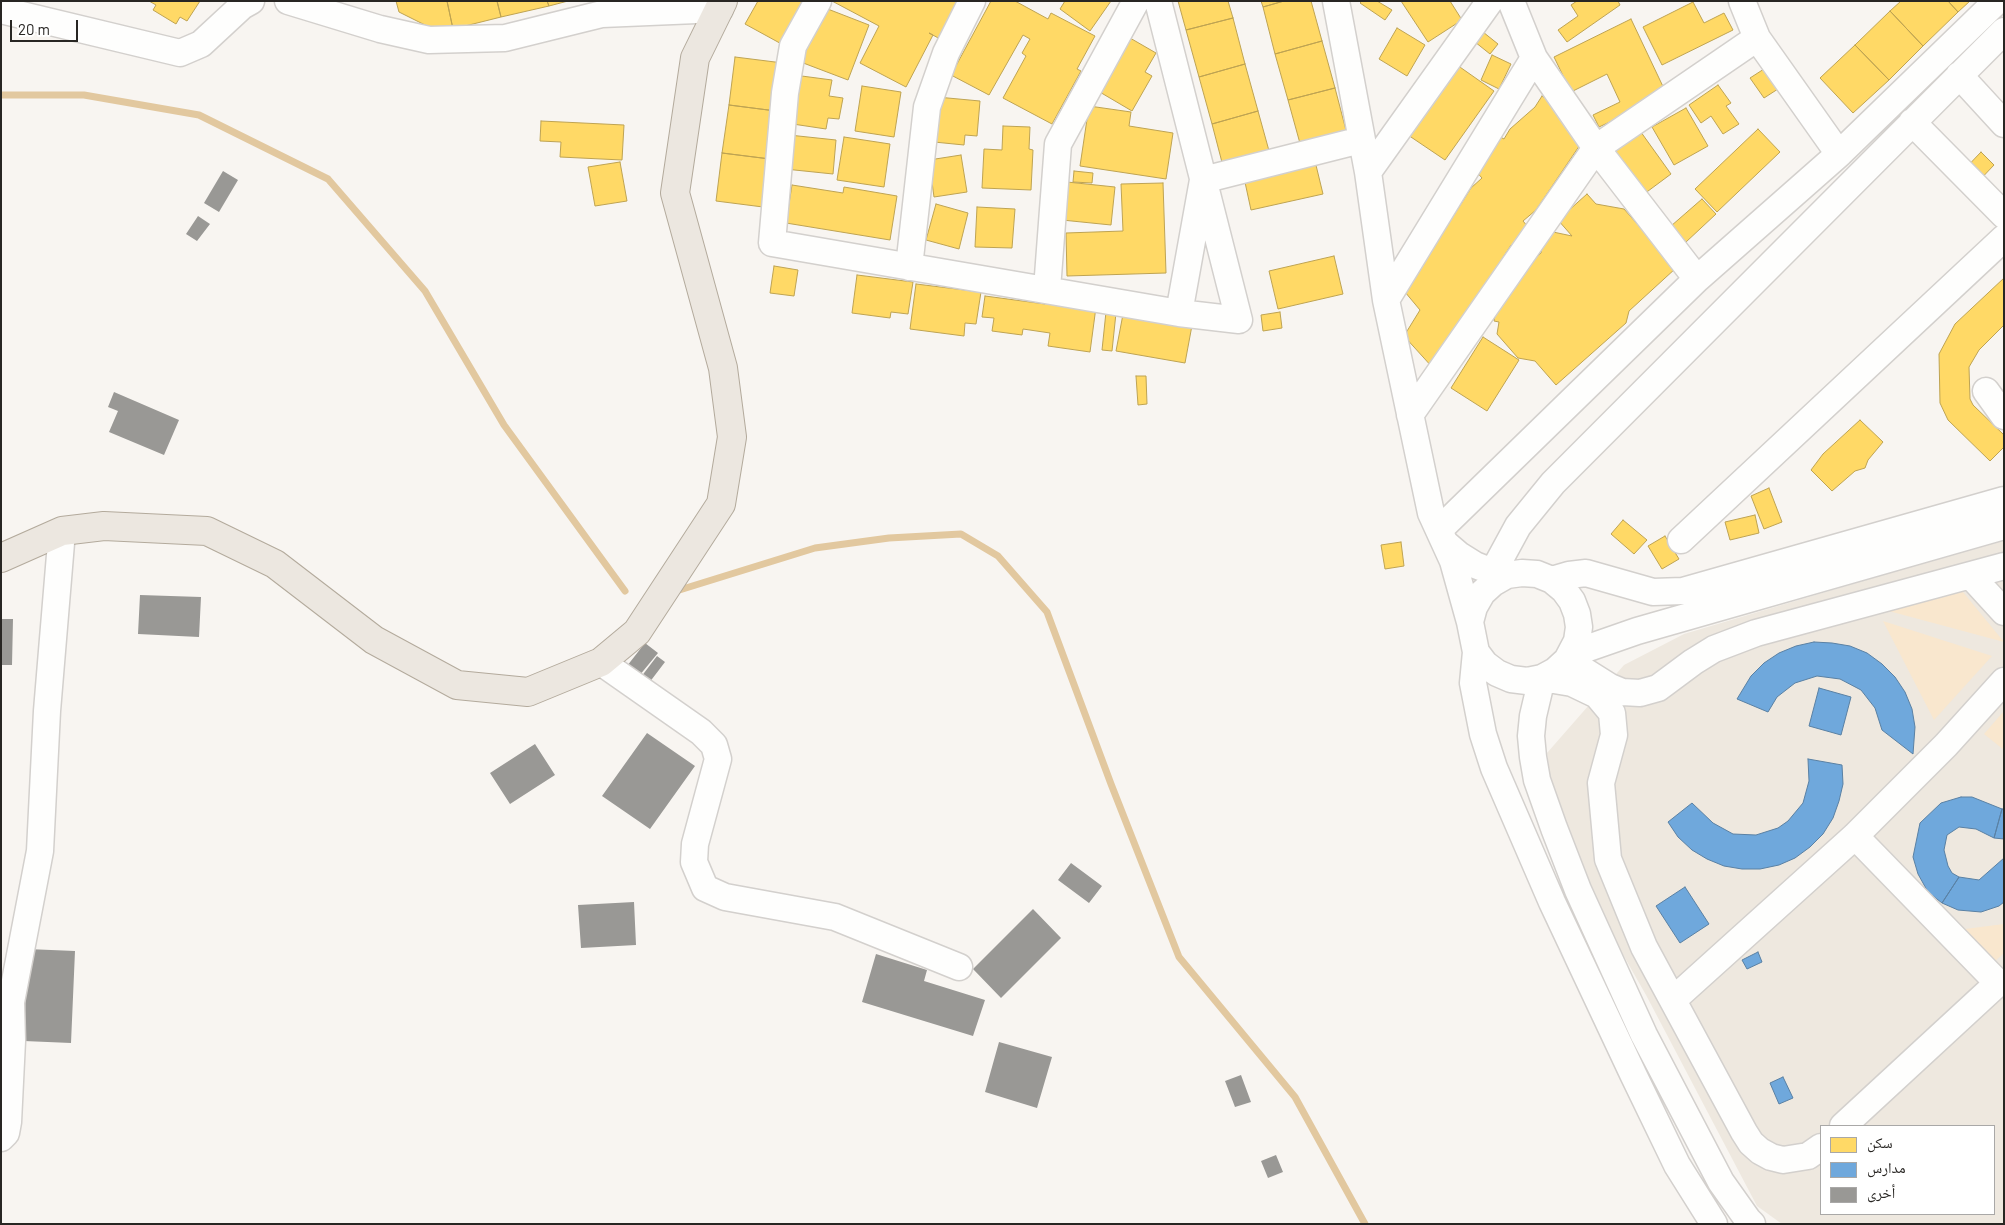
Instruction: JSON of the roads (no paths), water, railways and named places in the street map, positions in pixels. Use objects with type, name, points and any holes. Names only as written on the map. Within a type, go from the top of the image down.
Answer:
[{"type":"main road","points":[[1,558],[62,531],[104,526],[207,531],[275,564],[374,640],[457,685],[528,692],[601,662],[637,632],[721,504],[732,437],[723,368],[675,193],[695,58],[722,5]]},
{"type":"street","points":[[288,1],[380,30],[429,40],[505,38],[602,14],[722,5]]},
{"type":"street","points":[[818,1],[792,46],[772,243],[1179,313],[1239,320],[1158,1]]},
{"type":"street","points":[[908,267],[927,107],[946,53],[972,1]]},
{"type":"street","points":[[1047,289],[1058,144],[1136,1]]},
{"type":"street","points":[[1336,1],[1368,172],[1386,300],[1430,513],[1442,536],[1460,581],[1470,622],[1476,652],[1473,683],[1483,734],[1494,768],[1552,902],[1641,1091],[1677,1165],[1714,1224]]},
{"type":"street","points":[[1368,172],[1490,1]]},
{"type":"street","points":[[1511,1],[1534,58],[1596,148],[1697,279]]},
{"type":"street","points":[[1742,1],[1757,38],[1839,154]]},
{"type":"street","points":[[1442,536],[1697,279],[1839,154],[1998,1]]},
{"type":"street","points":[[1,10],[180,53],[201,44],[243,3]]},
{"type":"street","points":[[1470,622],[1474,607],[1482,593],[1500,574],[1518,526],[1553,483],[2004,31]]},
{"type":"street","points":[[1410,415],[1596,148],[1757,38]]},
{"type":"street","points":[[1386,300],[1534,58]]},
{"type":"street","points":[[1959,75],[2004,124]]},
{"type":"street","points":[[1912,122],[2004,215]]},
{"type":"street","points":[[1203,180],[1361,140]]},
{"type":"street","points":[[1179,313],[1203,180]]},
{"type":"street","points":[[1681,540],[2004,238]]},
{"type":"street","points":[[1986,391],[2004,416]]},
{"type":"street","points":[[1552,580],[1569,574],[1586,573],[1653,592],[1683,591],[2004,500]]},
{"type":"street","points":[[1569,657],[1637,631],[2004,526]]},
{"type":"street","points":[[1,1138],[6,1134],[8,1122],[12,1041],[6,1001],[40,851],[47,711],[62,531]]},
{"type":"street","points":[[1442,536],[1467,560],[1500,574],[1537,574],[1552,580],[1568,595],[1577,614],[1579,627],[1577,641],[1569,657],[1555,671],[1542,678],[1526,681],[1511,680],[1497,674],[1485,664],[1476,652]]},
{"type":"street","points":[[1569,657],[1610,687],[1622,692],[1640,693],[1658,688],[1714,649],[1756,633],[2004,566]]},
{"type":"street","points":[[1971,576],[2004,612]]},
{"type":"street","points":[[601,662],[700,732],[714,745],[718,759],[695,844],[694,862],[705,888],[725,897],[835,917],[959,967]]},
{"type":"street","points":[[1542,678],[1572,683],[1597,695],[1612,712],[1614,735],[1601,783],[1608,859],[1644,947],[1751,1142],[1760,1151],[1771,1157],[1783,1160],[1808,1156],[1820,1148]]},
{"type":"street","points":[[1542,678],[1533,716],[1533,757],[1537,780],[1554,828],[1578,890],[1644,1035],[1721,1182],[1752,1224]]},
{"type":"street","points":[[1673,1000],[1855,836],[1946,745],[2004,681]]},
{"type":"street","points":[[1844,1125],[2002,983],[1855,836]]},
{"type":"waterway","points":[[1,95],[84,95],[199,115],[328,179],[425,291],[504,425],[625,591]]},
{"type":"waterway","points":[[673,592],[815,548],[889,538],[961,534],[998,556],[1047,612],[1111,784],[1179,957],[1295,1097],[1365,1224]]}]
